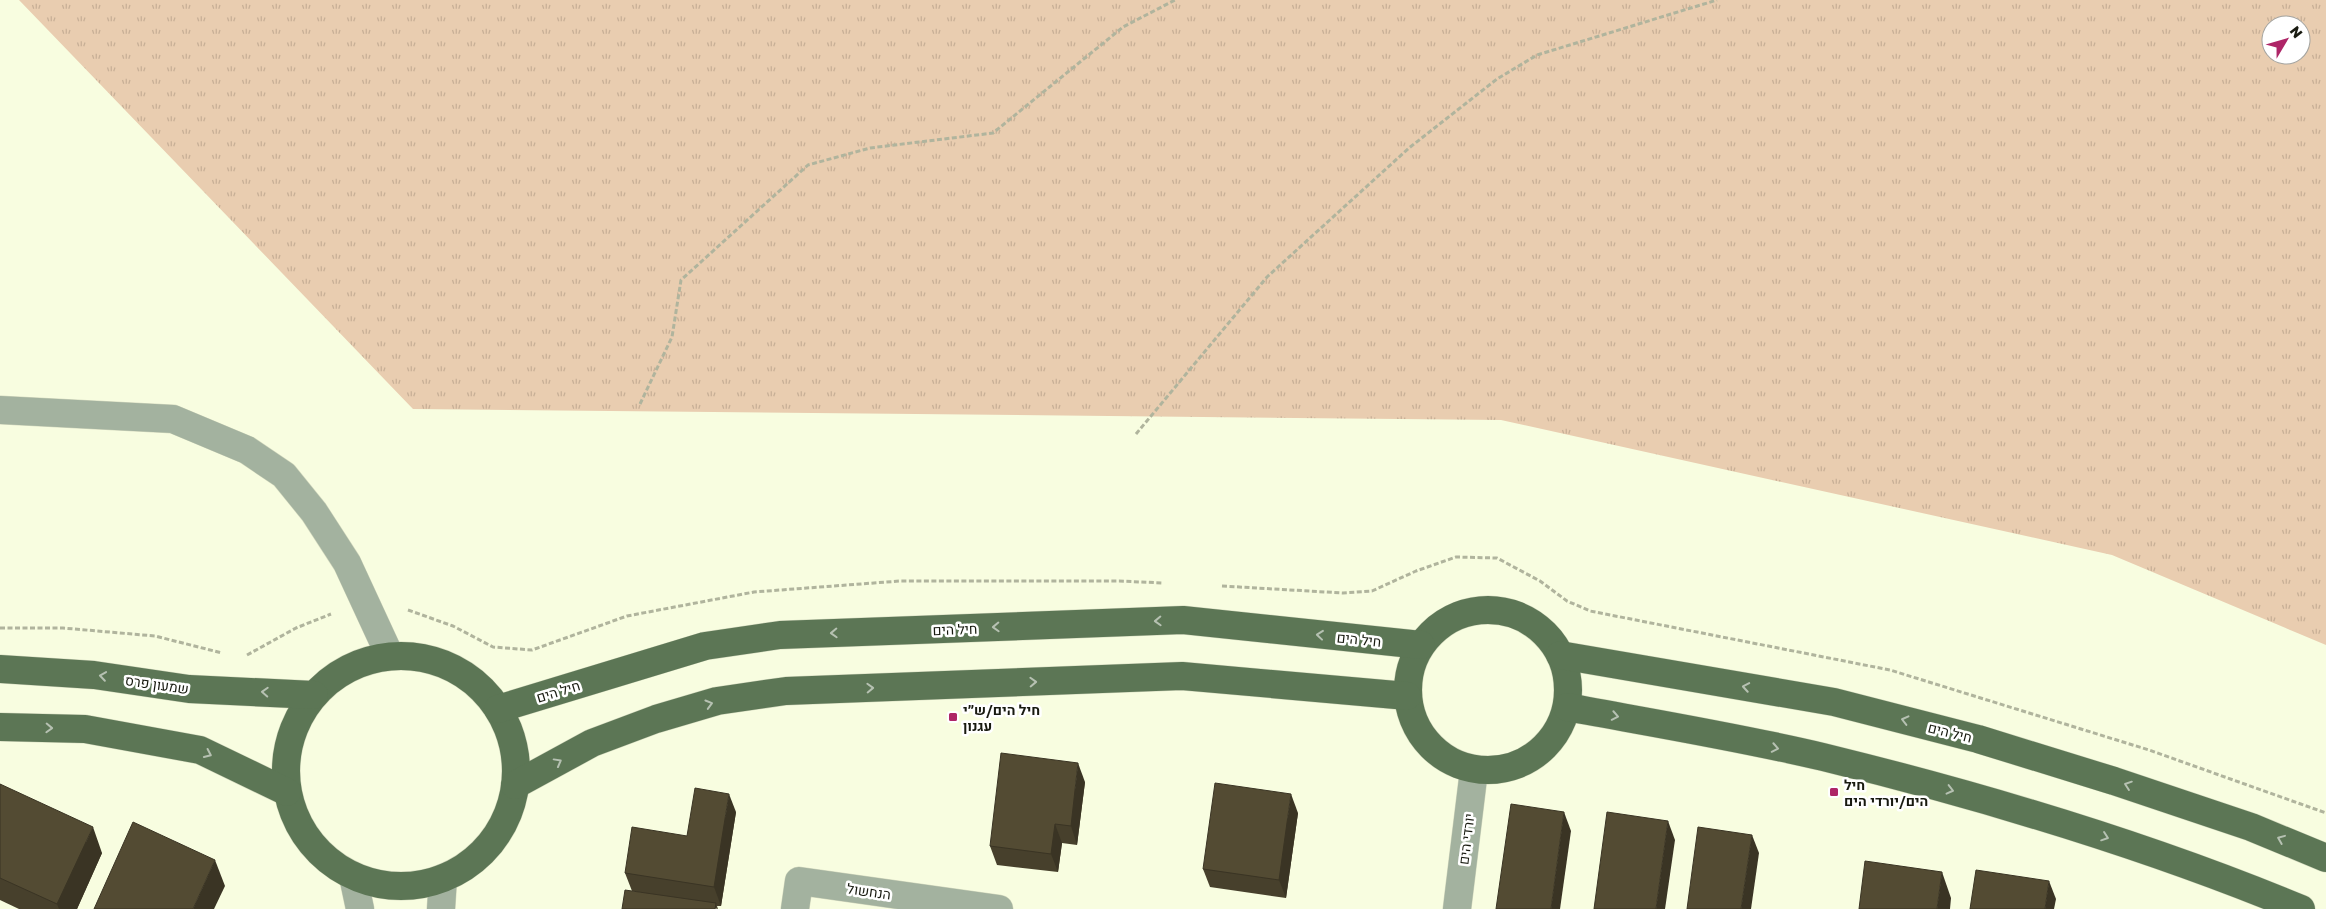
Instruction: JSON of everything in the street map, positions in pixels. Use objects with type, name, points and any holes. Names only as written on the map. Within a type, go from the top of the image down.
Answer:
[{"type":"main road","points":[[1493,610],[1520,616],[1544,632],[1560,654],[1567,671],[1569,689],[1567,707],[1559,730],[1544,750],[1523,764],[1499,771],[1474,770],[1449,761],[1428,744],[1414,722],[1408,696],[1411,670],[1421,645],[1440,625],[1465,613],[1493,610]]},
{"type":"main road","name":"חיל הים","points":[[498,709],[705,646],[780,635],[1183,620],[1421,645]]},
{"type":"main road","name":"חיל הים","points":[[1560,654],[1834,702],[1978,739],[2114,781],[2242,824],[2326,858]]},
{"type":"main road","points":[[390,656],[411,656],[432,660],[452,668],[469,678],[498,709],[507,727],[516,765],[511,805],[503,824],[492,842],[478,857],[462,869],[426,884],[389,886],[353,876],[337,867],[310,841],[292,810],[288,792],[287,750],[293,730],[314,695],[330,680],[348,668],[369,660],[390,656]]},
{"type":"main road","name":"שמעון פרס","points":[[0,669],[94,675],[189,689],[314,695]]},
{"type":"main road","points":[[515,785],[592,743],[656,719],[717,701],[786,692],[1182,676],[1408,696]]},
{"type":"main road","points":[[1567,707],[1821,757],[1963,793],[2097,834],[2214,874],[2301,909]]},
{"type":"main road","points":[[0,727],[85,729],[200,750],[288,792]]},
{"type":"street","points":[[0,410],[173,419],[247,450],[284,475],[314,512],[346,563],[390,656]]},
{"type":"street","name":"יורדי הים","points":[[1457,909],[1474,770]]},
{"type":"street","points":[[353,876],[360,909]]},
{"type":"street","points":[[441,909],[443,878]]},
{"type":"street","name":"הנחשול","points":[[795,909],[799,881],[999,909]]},
{"type":"path","points":[[640,404],[672,337],[681,280],[808,166],[870,148],[993,133],[1123,27],[1175,0]]},
{"type":"path","points":[[1136,434],[1267,278],[1409,148],[1497,79],[1537,55],[1716,0]]},
{"type":"green space","points":[[19,0],[2326,0],[2326,645],[2112,555],[1501,420],[413,409]]},
{"type":"building","points":[[1001,753],[1078,763],[1071,826],[1055,824],[1051,854],[990,846]]},
{"type":"building","points":[[1215,783],[1291,794],[1279,880],[1203,869]]},
{"type":"building","points":[[0,784],[93,827],[57,904],[0,878]]},
{"type":"building","points":[[695,788],[729,794],[714,887],[625,873],[632,827],[687,836]]},
{"type":"building","points":[[1511,804],[1564,812],[1551,909],[1496,909]]},
{"type":"building","points":[[1607,812],[1668,821],[1656,909],[1594,909]]},
{"type":"building","points":[[133,822],[215,860],[193,909],[94,909]]},
{"type":"building","points":[[1698,827],[1752,835],[1741,909],[1687,909]]},
{"type":"building","points":[[1865,861],[1942,872],[1937,909],[1859,909]]},
{"type":"building","points":[[1976,870],[2049,881],[2045,909],[1970,909]]},
{"type":"building","points":[[625,890],[716,903],[715,909],[622,909]]},
{"type":"place","name":"חיל הים/ש״י עגנון","points":[[953,717]]},
{"type":"place","name":"חיל הים/יורדי הים","points":[[1834,792]]}]
